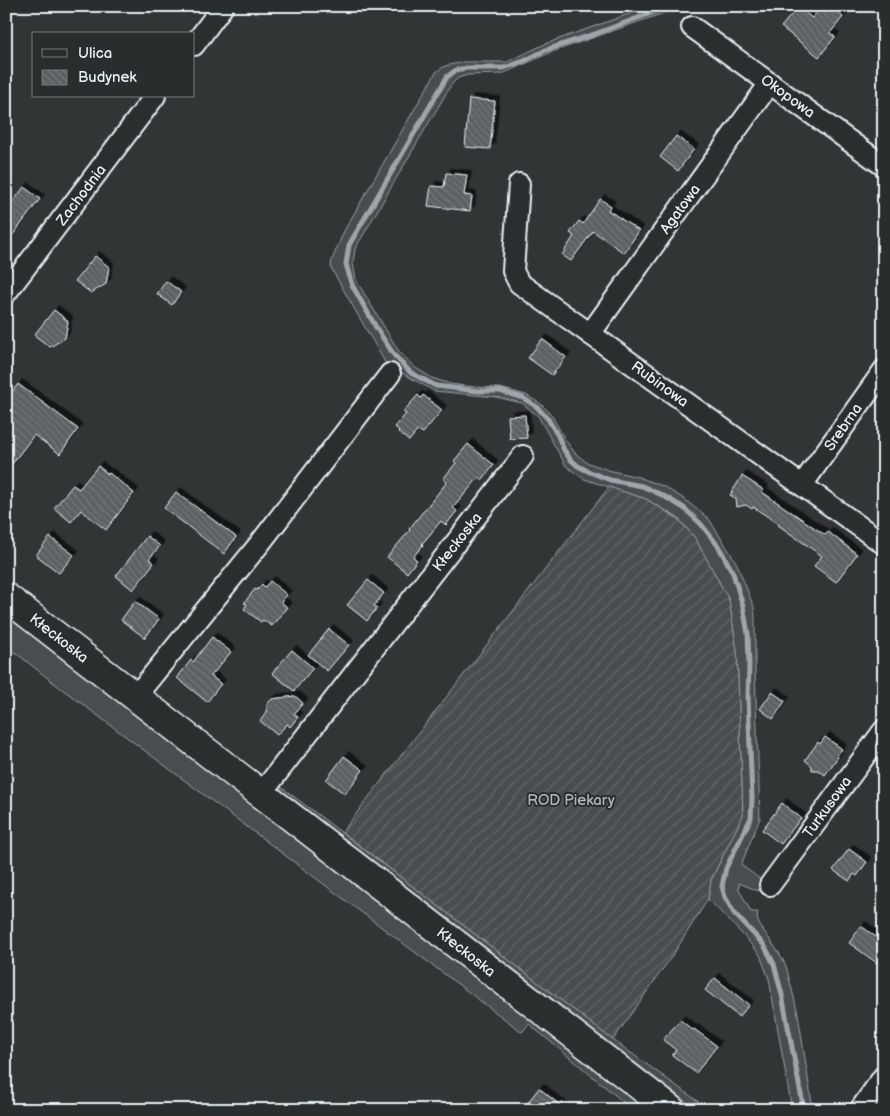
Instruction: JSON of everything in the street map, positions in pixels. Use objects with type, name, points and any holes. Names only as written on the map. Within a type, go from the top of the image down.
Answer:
[{"type":"main road","name":"Kłeckoska","points":[[6,597],[671,1110]]},
{"type":"street","points":[[195,44],[223,6]]},
{"type":"street","name":"Okopowa","points":[[692,26],[884,166]]},
{"type":"street","name":"Agatowa","points":[[590,334],[770,83]]},
{"type":"street","name":"Zachodnia","points":[[6,293],[153,98]]},
{"type":"street","name":"Rubinowa","points":[[519,184],[513,271],[519,283],[884,544]]},
{"type":"street","name":"Srebrna","points":[[802,485],[884,370]]},
{"type":"street","points":[[135,697],[260,542],[390,374]]},
{"type":"street","name":"Kłeckoska","points":[[261,794],[523,456]]},
{"type":"street","name":"Turkusowa","points":[[770,885],[884,730]]},
{"type":"street","points":[[860,1110],[884,1076]]},
{"type":"green space","points":[[651,6],[684,6],[552,52],[502,74],[467,75],[458,78],[451,85],[355,249],[353,263],[356,280],[398,350],[414,367],[432,378],[450,384],[500,388],[526,395],[541,404],[551,414],[564,438],[575,453],[586,462],[663,486],[684,499],[709,519],[736,562],[754,607],[760,818],[741,865],[764,882],[758,891],[739,883],[739,889],[751,912],[758,912],[759,924],[786,966],[798,1014],[813,1110],[792,1110],[769,979],[760,955],[708,899],[711,880],[743,815],[737,651],[729,600],[695,538],[678,518],[646,499],[584,479],[566,466],[538,416],[522,403],[496,397],[434,391],[386,364],[331,268],[332,260],[344,231],[436,72],[445,66],[464,62],[507,62],[545,44]]},
{"type":"green space","name":"ROD Piekary","points":[[609,487],[646,499],[678,519],[695,538],[729,600],[737,651],[743,815],[711,880],[708,899],[674,953],[613,1040],[342,832]]},
{"type":"green space","points":[[6,613],[637,1099],[637,1103],[632,1109],[529,1024],[522,1032],[50,680],[6,645]]},
{"type":"green space","points":[[357,684],[280,786],[613,1040],[710,1110],[697,1110],[275,785]]},
{"type":"building","points":[[822,6],[829,6],[843,17],[830,33],[835,37],[819,57],[781,27],[798,7],[812,18]]},
{"type":"building","points":[[469,99],[495,101],[490,149],[465,147]]},
{"type":"building","points":[[676,136],[694,149],[678,171],[660,157]]},
{"type":"building","points":[[446,173],[467,175],[464,195],[472,196],[470,211],[428,206],[431,186],[444,187]]},
{"type":"building","points":[[24,187],[40,199],[6,244],[6,211]]},
{"type":"building","points":[[600,199],[611,206],[608,210],[639,231],[624,253],[593,231],[571,261],[562,255],[574,236],[570,233],[579,221],[583,224]]},
{"type":"building","points":[[95,256],[109,267],[106,284],[91,293],[75,281]]},
{"type":"building","points":[[166,281],[181,292],[172,305],[157,294]]},
{"type":"building","points":[[54,310],[68,321],[65,338],[50,347],[34,335]]},
{"type":"building","points":[[542,339],[566,357],[552,375],[528,358]]},
{"type":"building","points":[[18,384],[78,429],[60,454],[34,435],[6,472],[6,400]]},
{"type":"building","points":[[418,395],[421,398],[423,395],[442,410],[423,433],[418,430],[409,441],[395,427],[406,414],[403,412]]},
{"type":"building","points":[[525,415],[527,438],[510,439],[508,416]]},
{"type":"building","points":[[468,444],[494,465],[482,480],[479,477],[453,508],[457,511],[446,525],[441,521],[422,544],[413,557],[417,560],[407,573],[387,557],[447,482],[443,479],[456,463],[454,461]]},
{"type":"building","points":[[98,466],[134,493],[106,530],[81,510],[71,522],[54,508],[73,485],[79,489]]},
{"type":"building","points":[[742,476],[825,535],[828,532],[857,554],[836,582],[814,566],[822,556],[753,507],[752,509],[746,505],[737,507],[736,499],[730,495]]},
{"type":"building","points":[[176,492],[236,537],[224,554],[164,508]]},
{"type":"building","points":[[147,536],[160,546],[149,559],[154,563],[133,590],[116,576]]},
{"type":"building","points":[[50,537],[74,555],[59,573],[36,555]]},
{"type":"building","points":[[368,580],[384,593],[374,606],[377,608],[367,621],[347,605]]},
{"type":"building","points":[[270,581],[287,595],[281,602],[287,607],[272,626],[263,620],[261,622],[244,609],[247,604],[244,603],[255,589],[257,590],[262,584],[265,587]]},
{"type":"building","points":[[135,601],[159,619],[145,638],[121,620]]},
{"type":"building","points":[[329,629],[349,645],[327,671],[308,655]]},
{"type":"building","points":[[212,637],[231,652],[211,676],[221,684],[207,702],[177,678],[191,660],[193,662]]},
{"type":"building","points":[[292,650],[313,668],[294,691],[272,673]]},
{"type":"building","points":[[772,692],[785,701],[773,719],[760,709]]},
{"type":"building","points":[[295,696],[303,703],[294,714],[298,717],[290,727],[287,724],[277,735],[260,721],[267,712],[267,704],[272,699]]},
{"type":"building","points":[[825,737],[842,749],[825,775],[818,770],[812,770],[812,766],[805,760],[818,742],[820,744]]},
{"type":"building","points":[[344,756],[363,770],[345,794],[326,780]]},
{"type":"building","points":[[782,803],[801,818],[781,844],[762,830]]},
{"type":"building","points":[[849,849],[867,862],[857,876],[854,874],[849,881],[833,870]]},
{"type":"building","points":[[861,926],[884,943],[884,968],[849,943]]},
{"type":"building","points":[[715,978],[749,1005],[739,1017],[705,990]]},
{"type":"building","points":[[680,1020],[717,1046],[696,1073],[672,1055],[676,1050],[663,1040]]},
{"type":"building","points":[[539,1088],[566,1110],[522,1110]]},
{"type":"waterway","points":[[670,6],[546,50],[504,68],[467,68],[456,70],[447,77],[349,245],[346,264],[352,285],[377,329],[394,355],[411,373],[436,386],[478,391],[500,391],[523,398],[537,407],[548,419],[564,450],[578,466],[610,480],[642,486],[662,495],[684,508],[701,524],[719,547],[733,573],[743,606],[748,634],[748,697],[752,798],[751,818],[726,868],[722,886],[725,897],[734,913],[764,945],[774,964],[782,995],[804,1110]]}]
